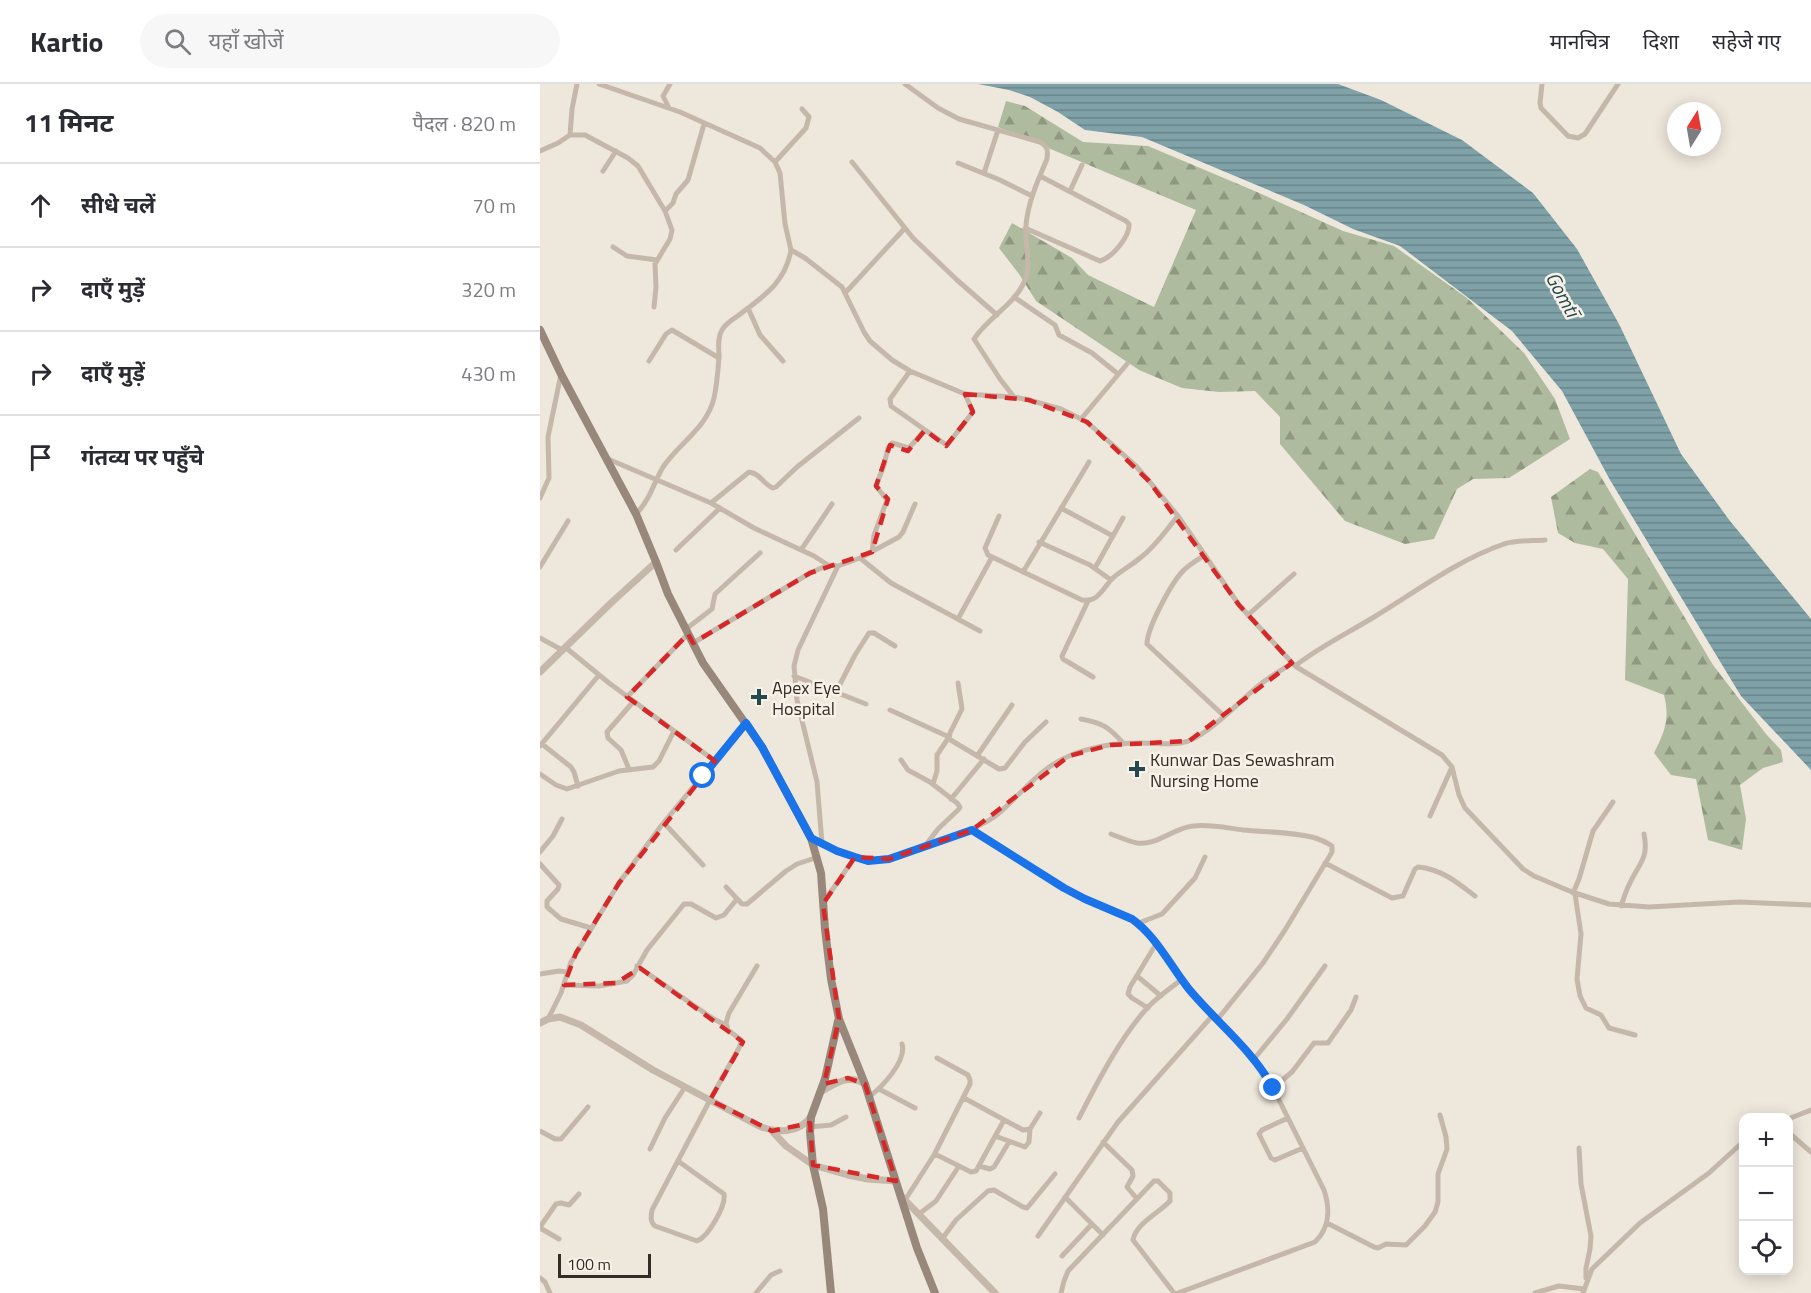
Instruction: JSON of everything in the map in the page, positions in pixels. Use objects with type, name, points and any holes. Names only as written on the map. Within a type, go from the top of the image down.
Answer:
[{"type":"main road","points":[[540,330],[636,514],[668,594],[703,663],[762,747],[811,838],[821,873],[831,980],[839,1020],[865,1084],[917,1248],[935,1293]]},
{"type":"main road","points":[[831,1293],[823,1209],[813,1165],[810,1128],[811,1117],[827,1071],[839,1020]]},
{"type":"street","points":[[570,135],[577,84]]},
{"type":"street","points":[[598,84],[669,108],[760,148],[775,162],[780,173],[785,224],[791,250],[789,262],[774,287],[722,330],[714,397],[709,414],[669,458],[648,500],[636,514]]},
{"type":"street","points":[[669,108],[663,96],[670,84]]},
{"type":"street","points":[[905,84],[938,108],[959,119],[1040,142],[1046,146],[1048,151],[1032,196],[1025,228],[1029,267],[1022,288],[979,332],[975,339],[1014,397]]},
{"type":"street","points":[[1542,84],[1540,103],[1542,108],[1568,136],[1578,138],[1585,134],[1618,84]]},
{"type":"street","points":[[775,162],[806,128],[809,117],[802,109]]},
{"type":"street","points":[[666,211],[688,180],[704,124]]},
{"type":"street","points":[[984,173],[998,130]]},
{"type":"street","points":[[540,151],[570,135],[580,135],[590,137],[634,161],[638,166],[666,211],[670,224],[671,234],[655,267],[654,307]]},
{"type":"street","points":[[603,171],[616,151]]},
{"type":"street","points":[[852,162],[913,238],[997,315]]},
{"type":"street","points":[[958,163],[1032,196]]},
{"type":"street","points":[[1070,192],[1082,165]]},
{"type":"street","points":[[1025,228],[1100,261],[1116,251],[1130,228],[1129,224],[1040,176]]},
{"type":"street","points":[[846,292],[905,228]]},
{"type":"street","points":[[614,247],[627,256],[657,260]]},
{"type":"street","points":[[791,250],[834,279],[846,292],[870,341],[892,360],[964,394],[1014,397],[1061,409],[1087,422],[1135,465],[1178,516],[1239,605],[1293,664],[1442,755],[1452,767],[1465,808],[1518,864],[1534,876],[1574,893],[1621,906],[1649,907],[1739,902],[1811,904]]},
{"type":"street","points":[[1014,297],[1055,325],[1059,335],[1092,353],[1118,374]]},
{"type":"street","points":[[748,308],[764,342],[783,361]]},
{"type":"street","points":[[649,361],[666,334],[672,330],[719,358]]},
{"type":"street","points":[[1081,419],[1127,364]]},
{"type":"street","points":[[910,370],[890,402],[891,406],[945,444],[948,444],[972,413],[964,394]]},
{"type":"street","points":[[540,498],[549,478],[548,437],[561,374]]},
{"type":"street","points":[[711,503],[749,472],[758,474],[769,486],[776,487],[797,467],[860,418]]},
{"type":"street","points":[[872,552],[874,535],[887,500],[876,486],[888,448],[895,443],[909,448],[925,430]]},
{"type":"street","points":[[608,459],[711,503],[754,528],[828,565],[838,566],[860,558],[899,537],[915,504]]},
{"type":"street","points":[[1023,572],[1089,462]]},
{"type":"street","points":[[801,550],[832,504]]},
{"type":"street","points":[[676,550],[720,508]]},
{"type":"street","points":[[1061,508],[1113,536]]},
{"type":"street","points":[[999,516],[985,552],[1088,601],[1099,596],[1111,580],[1142,557],[1178,516]]},
{"type":"street","points":[[1095,568],[1123,518]]},
{"type":"street","points":[[540,567],[568,521]]},
{"type":"street","points":[[811,838],[868,861],[889,859],[972,830],[997,816],[1058,761],[1083,752],[1124,744],[1180,743],[1195,737],[1261,684],[1425,584],[1505,544],[1545,540]]},
{"type":"street","points":[[1039,542],[1095,568],[1111,580]]},
{"type":"street","points":[[627,697],[687,632],[712,609],[715,594],[760,553]]},
{"type":"street","points":[[1205,555],[1188,566],[1175,580],[1162,604],[1147,644],[1224,716]]},
{"type":"street","points":[[958,619],[992,557]]},
{"type":"street","points":[[860,558],[891,583],[980,631]]},
{"type":"street","points":[[540,672],[656,562]]},
{"type":"street","points":[[693,643],[789,584],[828,565]]},
{"type":"street","points":[[822,843],[817,782],[794,676],[798,650],[838,566]]},
{"type":"street","points":[[1248,615],[1294,574]]},
{"type":"street","points":[[1088,601],[1062,656],[1063,659],[1093,677]]},
{"type":"street","points":[[836,692],[869,633],[874,633],[894,646]]},
{"type":"street","points":[[540,638],[563,648],[715,761]]},
{"type":"street","points":[[578,786],[571,767],[541,745],[599,675]]},
{"type":"street","points":[[794,676],[866,704]]},
{"type":"street","points":[[933,784],[937,771],[937,755],[949,737],[962,709],[958,683]]},
{"type":"street","points":[[629,769],[621,750],[608,738],[607,732],[633,702]]},
{"type":"street","points":[[977,756],[1012,705]]},
{"type":"street","points":[[890,711],[949,737],[950,741],[1003,770],[1025,742],[1046,722]]},
{"type":"street","points":[[1081,719],[1108,727],[1124,744]]},
{"type":"street","points":[[548,1019],[576,953],[619,883],[664,823],[746,723]]},
{"type":"street","points":[[540,774],[562,788],[571,789],[629,769],[653,767],[674,731]]},
{"type":"street","points":[[951,799],[984,759]]},
{"type":"street","points":[[901,760],[908,771],[933,784],[959,805],[959,809],[938,829],[924,847]]},
{"type":"street","points":[[1430,816],[1452,767]]},
{"type":"street","points":[[1613,802],[1591,835],[1574,893],[1581,934],[1578,979],[1583,1003],[1590,1011],[1601,1015],[1609,1028],[1635,1035]]},
{"type":"street","points":[[540,852],[553,836],[562,819]]},
{"type":"street","points":[[664,823],[704,865]]},
{"type":"street","points":[[1111,834],[1142,843],[1157,840],[1179,829],[1195,825],[1302,835],[1323,840],[1332,846],[1332,852],[1285,930],[1263,963],[1217,1020]]},
{"type":"street","points":[[972,830],[1071,892],[1139,923],[1212,1015],[1266,1074],[1328,1200],[1327,1223],[1320,1237],[1309,1246],[1176,1293],[1133,1240],[1135,1233],[1143,1224],[1170,1201],[1170,1193],[1154,1181],[1068,1271],[1061,1293]]},
{"type":"street","points":[[1621,906],[1630,882],[1644,858],[1646,849],[1644,834]]},
{"type":"street","points":[[726,887],[742,904],[750,903],[786,871],[797,864],[818,857]]},
{"type":"street","points":[[823,904],[855,857]]},
{"type":"street","points":[[1139,923],[1162,914],[1195,878],[1205,857]]},
{"type":"street","points":[[1325,863],[1392,898],[1403,896],[1418,867],[1449,876],[1475,896]]},
{"type":"street","points":[[540,864],[559,885],[547,901],[547,907],[561,919],[591,928]]},
{"type":"street","points":[[564,985],[599,986],[627,981],[647,950],[684,904],[691,904],[716,918],[724,915],[737,899]]},
{"type":"street","points":[[1148,1008],[1129,996],[1130,987],[1156,944]]},
{"type":"street","points":[[637,966],[727,1026]]},
{"type":"street","points":[[678,1161],[724,1194],[724,1204],[705,1236],[697,1241],[655,1226],[651,1219],[652,1210],[710,1100],[741,1043],[741,1040],[728,1030],[729,1013],[757,966]]},
{"type":"street","points":[[1254,1059],[1326,966]]},
{"type":"street","points":[[540,974],[567,972]]},
{"type":"street","points":[[1137,976],[1161,996]]},
{"type":"street","points":[[1079,1118],[1106,1066],[1131,1029],[1148,1008],[1182,979]]},
{"type":"street","points":[[1273,1088],[1292,1072],[1314,1042],[1328,1043],[1351,1010],[1356,997]]},
{"type":"street","points":[[1038,1236],[1127,1111],[1212,1015]]},
{"type":"street","points":[[540,1023],[560,1017],[581,1025],[653,1070],[772,1131],[797,1128],[811,1117]]},
{"type":"street","points":[[869,1096],[890,1077],[902,1053],[902,1044]]},
{"type":"street","points":[[937,1058],[968,1075],[970,1080],[964,1098],[935,1154],[903,1198],[995,1293]]},
{"type":"street","points":[[820,1092],[839,1080],[848,1078],[865,1084]]},
{"type":"street","points":[[650,1149],[665,1118],[685,1087]]},
{"type":"street","points":[[879,1089],[915,1108]]},
{"type":"street","points":[[964,1098],[1023,1130],[1030,1129]]},
{"type":"street","points":[[540,1131],[555,1139],[561,1139],[588,1107]]},
{"type":"street","points":[[1793,1117],[1811,1110]]},
{"type":"street","points":[[995,1136],[1025,1147],[1030,1139],[1030,1129],[1040,1113]]},
{"type":"street","points":[[1327,1223],[1376,1248],[1386,1244],[1402,1246],[1408,1243],[1430,1220],[1437,1207],[1438,1174],[1447,1149],[1440,1115]]},
{"type":"street","points":[[810,1128],[831,1125],[846,1116]]},
{"type":"street","points":[[1288,1118],[1262,1130],[1259,1134],[1271,1158],[1275,1160],[1303,1148]]},
{"type":"street","points":[[935,1154],[973,1172],[979,1166],[1004,1120]]},
{"type":"street","points":[[772,1131],[786,1146],[813,1165],[868,1179],[896,1181]]},
{"type":"street","points":[[1793,1136],[1811,1152]]},
{"type":"street","points":[[979,1166],[990,1169],[994,1167],[1009,1142]]},
{"type":"street","points":[[1103,1142],[1132,1170],[1132,1179],[1127,1187],[1137,1199]]},
{"type":"street","points":[[1584,1290],[1592,1269],[1640,1223],[1709,1173],[1739,1145]]},
{"type":"street","points":[[1579,1148],[1581,1184],[1591,1236],[1584,1290]]},
{"type":"street","points":[[919,1214],[936,1201],[959,1166]]},
{"type":"street","points":[[942,1239],[956,1220],[988,1191],[994,1190],[1027,1208],[1055,1174]]},
{"type":"street","points":[[559,1239],[540,1227],[556,1204],[569,1205],[579,1194]]},
{"type":"street","points":[[1065,1197],[1103,1235]]},
{"type":"street","points":[[1062,1256],[1092,1224]]},
{"type":"street","points":[[756,1293],[771,1275],[780,1270]]},
{"type":"street","points":[[540,1278],[550,1293]]},
{"type":"street","points":[[1535,1293],[1559,1286],[1584,1290]]},
{"type":"highlighted area","points":[[965,394],[1029,400],[1087,422],[1149,481],[1239,605],[1292,663],[1189,741],[1110,745],[1069,756],[972,830],[889,859],[855,857],[823,904],[839,1019],[824,1084],[848,1078],[865,1084],[896,1181],[813,1165],[810,1123],[772,1131],[710,1100],[743,1042],[640,968],[616,983],[564,985],[576,953],[619,883],[715,761],[627,697],[688,634],[693,643],[810,573],[872,552],[888,499],[876,486],[890,445],[908,451],[925,430],[946,446],[973,412]]},
{"type":"green space","points":[[1006,101],[1025,106],[1083,142],[1148,146],[1343,231],[1394,246],[1467,298],[1524,353],[1555,399],[1570,439],[1509,478],[1473,479],[1457,489],[1434,539],[1405,544],[1345,521],[1280,444],[1280,417],[1255,391],[1219,392],[1182,388],[1139,370],[1036,301],[999,248],[1012,223],[1072,258],[1088,275],[1154,307],[1196,210],[998,127]]},
{"type":"green space","points":[[1590,469],[1598,472],[1713,665],[1781,750],[1783,762],[1763,768],[1740,785],[1746,819],[1742,850],[1708,840],[1696,779],[1671,775],[1654,753],[1665,725],[1666,703],[1664,695],[1625,680],[1628,579],[1603,549],[1575,543],[1558,533],[1551,497]]},
{"type":"water","name":"Gomtī","points":[[978,84],[1338,84],[1381,100],[1462,140],[1533,193],[1577,249],[1619,324],[1681,454],[1730,521],[1811,619],[1811,770],[1741,696],[1610,480],[1562,391],[1512,331],[1400,246],[1353,229],[1304,205],[1142,137],[1085,130],[1030,97]]},
{"type":"place","name":"Apex Eye Hospital","points":[[759,697]]},
{"type":"place","name":"Kunwar Das Sewashram Nursing Home","points":[[1137,769]]},
{"type":"route","points":[[703,776],[746,723],[762,747],[811,838],[837,851],[868,861],[889,859],[972,830],[1064,888],[1139,923],[1189,988],[1259,1065],[1273,1088]]}]
